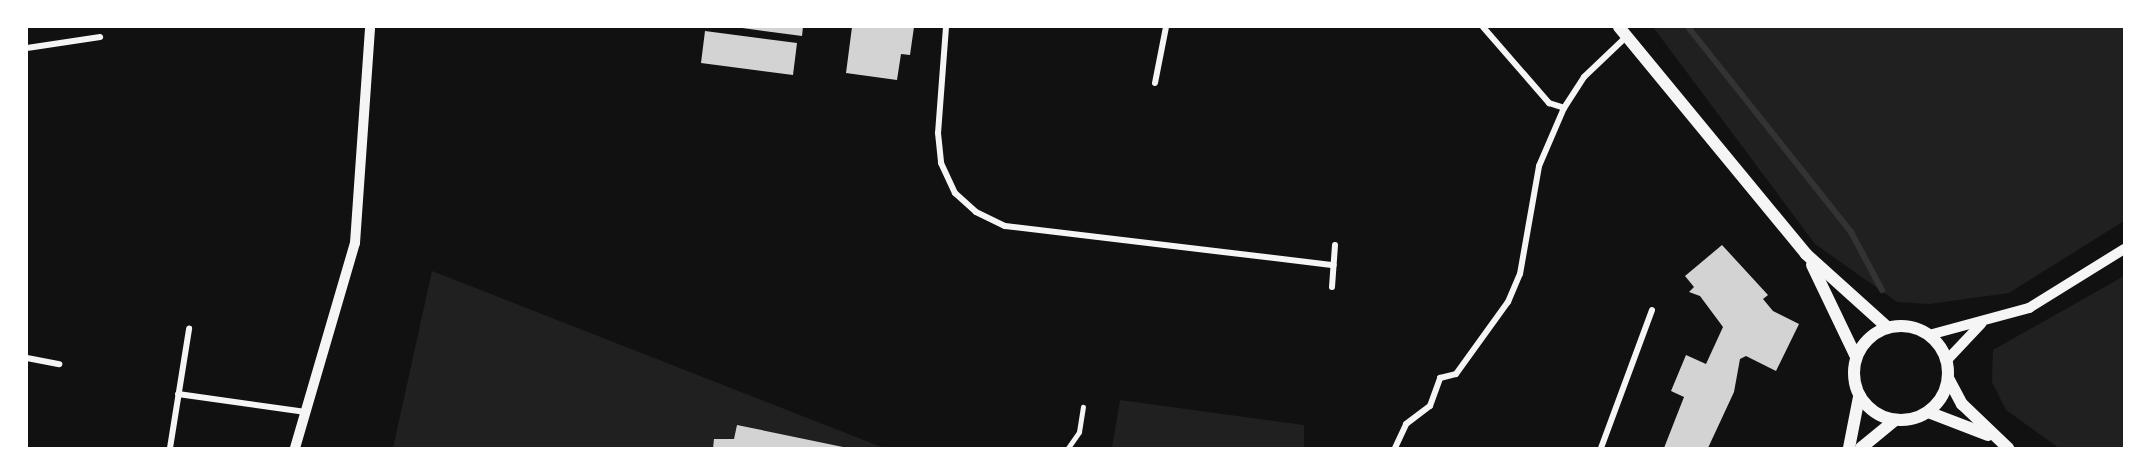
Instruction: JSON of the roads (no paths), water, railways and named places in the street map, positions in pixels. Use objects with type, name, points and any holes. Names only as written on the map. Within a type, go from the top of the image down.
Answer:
[{"type":"main road","points":[[1623,31],[1806,254],[1887,327]]},
{"type":"main road","points":[[1806,254],[1856,357],[1859,397],[1849,448]]},
{"type":"main road","points":[[1856,357],[1874,334],[1887,327],[1904,326],[1929,335],[1947,360],[1948,378],[1962,404],[1997,440],[2008,448]]},
{"type":"main road","points":[[1928,412],[1948,378]]},
{"type":"main road","points":[[1859,397],[1895,420]]},
{"type":"main road","points":[[1861,448],[1895,420],[1928,412],[1997,440]]},
{"type":"street","points":[[295,448],[355,243],[370,27]]},
{"type":"street","points":[[946,27],[938,133],[941,163],[955,193],[976,212],[1005,226],[1334,265]]},
{"type":"street","points":[[1155,83],[1166,27]]},
{"type":"street","points":[[1483,27],[1549,103],[1564,108]]},
{"type":"street","points":[[1395,448],[1406,424],[1430,406],[1440,378],[1456,374],[1508,302],[1520,274],[1539,165],[1564,108],[1584,77],[1623,31]]},
{"type":"street","points":[[27,48],[100,37]]},
{"type":"street","points":[[1332,287],[1335,245]]},
{"type":"street","points":[[1929,335],[1981,324],[2029,309],[2124,249]]},
{"type":"street","points":[[1601,448],[1652,310]]},
{"type":"street","points":[[1947,360],[1981,324]]},
{"type":"street","points":[[170,448],[189,329]]},
{"type":"street","points":[[27,358],[59,364]]},
{"type":"street","points":[[178,394],[306,412]]},
{"type":"lane","points":[[1068,448],[1078,432],[1083,406]]},
{"type":"waterway","points":[[1688,27],[1851,232],[1882,290]]}]
